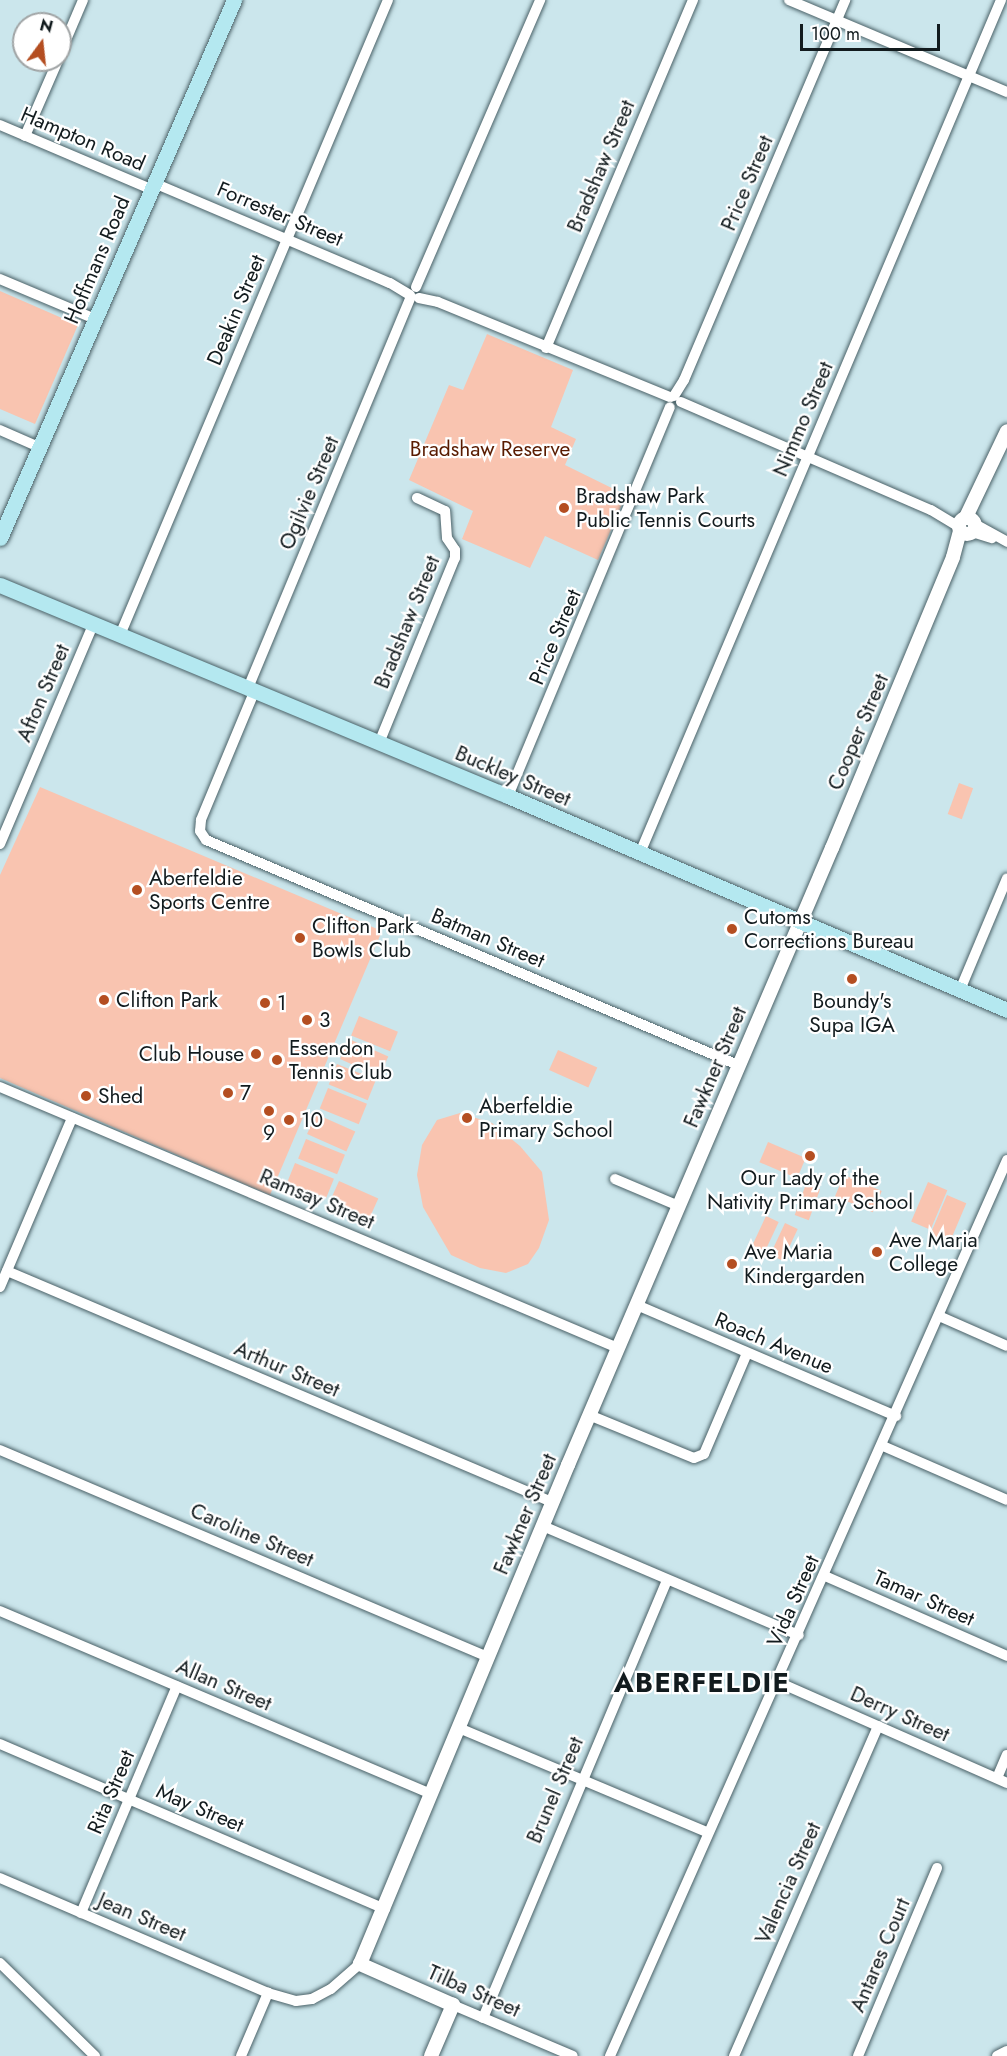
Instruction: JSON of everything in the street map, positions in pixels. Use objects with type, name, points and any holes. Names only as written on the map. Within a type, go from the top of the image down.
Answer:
[{"type":"main road","name":"Hoffmans Road","points":[[0,538],[234,0]]},
{"type":"main road","name":"Buckley Street","points":[[0,587],[94,623],[508,796],[1007,1010]]},
{"type":"street","points":[[72,27],[84,0]]},
{"type":"street","name":"Deakin Street","points":[[120,634],[388,0]]},
{"type":"street","name":"Ogilvie Street","points":[[252,689],[406,314],[540,0]]},
{"type":"street","name":"Bradshaw Street","points":[[546,348],[693,0]]},
{"type":"street","points":[[789,0],[1007,92]]},
{"type":"street","name":"Price Street","points":[[508,796],[845,0]]},
{"type":"street","name":"Nimmo Street","points":[[640,853],[1001,0]]},
{"type":"street","points":[[25,136],[52,72]]},
{"type":"street","name":"Hampton Road","points":[[0,125],[153,186]]},
{"type":"street","name":"Forrester Street","points":[[153,186],[287,238],[1005,541]]},
{"type":"street","points":[[0,279],[95,319]]},
{"type":"street","points":[[0,430],[39,447]]},
{"type":"street","name":"Cooper Street","points":[[800,922],[1007,431]]},
{"type":"street","name":"Bradshaw Street","points":[[379,742],[455,558],[455,550],[447,538],[444,510],[417,498]]},
{"type":"street","name":"Afton Street","points":[[0,844],[94,623]]},
{"type":"street","name":"Batman Street","points":[[252,689],[201,820],[200,831],[206,840],[738,1065]]},
{"type":"street","points":[[960,990],[1007,878]]},
{"type":"street","name":"Fawkner Street","points":[[268,1993],[296,2001],[312,1999],[331,1989],[360,1964],[385,1909],[552,1502],[800,922]]},
{"type":"street","name":"Ramsay Street","points":[[0,1087],[618,1348]]},
{"type":"street","points":[[0,1287],[72,1118]]},
{"type":"street","name":"Vida Street","points":[[610,2056],[707,1832],[778,1682],[939,1316],[1003,1180],[1007,1160]]},
{"type":"street","points":[[615,1179],[679,1206]]},
{"type":"street","name":"Arthur Street","points":[[7,1271],[552,1502]]},
{"type":"street","name":"Roach Avenue","points":[[637,1305],[896,1416]]},
{"type":"street","points":[[939,1316],[1007,1346]]},
{"type":"street","points":[[589,1415],[694,1458],[704,1454],[747,1353]]},
{"type":"street","points":[[883,1446],[1007,1500]]},
{"type":"street","name":"Caroline Street","points":[[0,1450],[488,1657]]},
{"type":"street","points":[[543,1526],[799,1635]]},
{"type":"street","name":"Tamar Street","points":[[825,1576],[1007,1656]]},
{"type":"street","name":"Brunel Street","points":[[483,2018],[667,1580]]},
{"type":"street","name":"Allan Street","points":[[0,1611],[432,1794]]},
{"type":"street","name":"Derry Street","points":[[778,1682],[1002,1780]]},
{"type":"street","name":"Rita Street","points":[[81,1913],[177,1686]]},
{"type":"street","name":"Valencia Street","points":[[734,2056],[878,1726]]},
{"type":"street","points":[[459,1728],[707,1832]]},
{"type":"street","name":"May Street","points":[[0,1744],[385,1909]]},
{"type":"street","points":[[1002,1780],[1007,1755]]},
{"type":"street","name":"Antares Court","points":[[858,2056],[937,1868]]},
{"type":"street","name":"Jean Street","points":[[0,1878],[268,1993]]},
{"type":"street","points":[[0,1963],[95,2056]]},
{"type":"street","name":"Tilba Street","points":[[360,1964],[573,2056]]},
{"type":"street","points":[[241,2056],[268,1993]]},
{"type":"street","points":[[431,2056],[453,2005]]},
{"type":"street","points":[[997,2056],[1007,2050]]},
{"type":"green space","points":[[0,291],[78,325],[35,424],[0,409]]},
{"type":"green space","name":"Bradshaw Reserve","points":[[487,334],[573,370],[551,427],[576,439],[565,465],[626,495],[598,560],[545,536],[530,568],[462,539],[473,511],[409,480],[449,385],[463,390]]},
{"type":"green space","points":[[959,783],[973,788],[962,819],[948,814]]},
{"type":"green space","name":"Clifton Park","points":[[40,787],[382,931],[270,1195],[0,1078],[0,875]]},
{"type":"green space","points":[[359,1016],[398,1032],[390,1051],[351,1035]]},
{"type":"green space","points":[[349,1039],[388,1056],[379,1077],[340,1059]]},
{"type":"green space","points":[[558,1050],[597,1067],[588,1088],[549,1070]]},
{"type":"green space","points":[[337,1064],[376,1080],[368,1100],[329,1084]]},
{"type":"green space","points":[[328,1088],[367,1104],[359,1124],[320,1108]]},
{"type":"green space","points":[[460,1113],[492,1123],[520,1146],[542,1172],[549,1220],[539,1248],[528,1264],[506,1273],[480,1268],[451,1255],[423,1207],[417,1175],[422,1145],[437,1120]]},
{"type":"green space","points":[[316,1114],[355,1131],[346,1152],[307,1134]]},
{"type":"green space","points":[[306,1139],[345,1155],[337,1174],[298,1158]]},
{"type":"green space","points":[[768,1142],[806,1158],[797,1178],[759,1162]]},
{"type":"green space","points":[[295,1163],[334,1179],[326,1198],[287,1182]]},
{"type":"green space","points":[[844,1175],[882,1191],[873,1212],[835,1196]]},
{"type":"green space","points":[[339,1181],[378,1198],[369,1219],[330,1201]]},
{"type":"green space","points":[[928,1182],[947,1190],[931,1230],[911,1222]]},
{"type":"green space","points":[[806,1184],[820,1189],[809,1220],[795,1215]]},
{"type":"green space","points":[[947,1195],[966,1203],[950,1243],[930,1235]]},
{"type":"green space","points":[[766,1216],[779,1222],[764,1254],[751,1248]]},
{"type":"green space","points":[[785,1223],[798,1229],[783,1261],[770,1255]]},
{"type":"place","name":"Bradshaw Park Public Tennis Courts","points":[[564,508]]},
{"type":"place","name":"Aberfeldie Sports Centre","points":[[137,890]]},
{"type":"place","name":"Cutoms Corrections Bureau","points":[[732,929]]},
{"type":"place","name":"Clifton Park Bowls Club","points":[[300,938]]},
{"type":"place","name":"Boundy's Supa IGA","points":[[852,979]]},
{"type":"place","name":"Clifton Park","points":[[104,1000]]},
{"type":"place","name":"1","points":[[265,1003]]},
{"type":"place","name":"3","points":[[307,1020]]},
{"type":"place","name":"Club House","points":[[256,1054]]},
{"type":"place","name":"Essendon Tennis Club","points":[[277,1060]]},
{"type":"place","name":"7","points":[[228,1093]]},
{"type":"place","name":"Shed","points":[[86,1096]]},
{"type":"place","name":"9","points":[[269,1111]]},
{"type":"place","name":"Aberfeldie Primary School","points":[[467,1118]]},
{"type":"place","name":"10","points":[[289,1120]]},
{"type":"place","name":"Our Lady of the Nativity Primary School","points":[[810,1156]]},
{"type":"place","name":"Ave Maria College","points":[[877,1252]]},
{"type":"place","name":"Ave Maria Kindergarden","points":[[732,1264]]},
{"type":"district","name":"ABERFELDIE","points":[[702,1683]]}]
